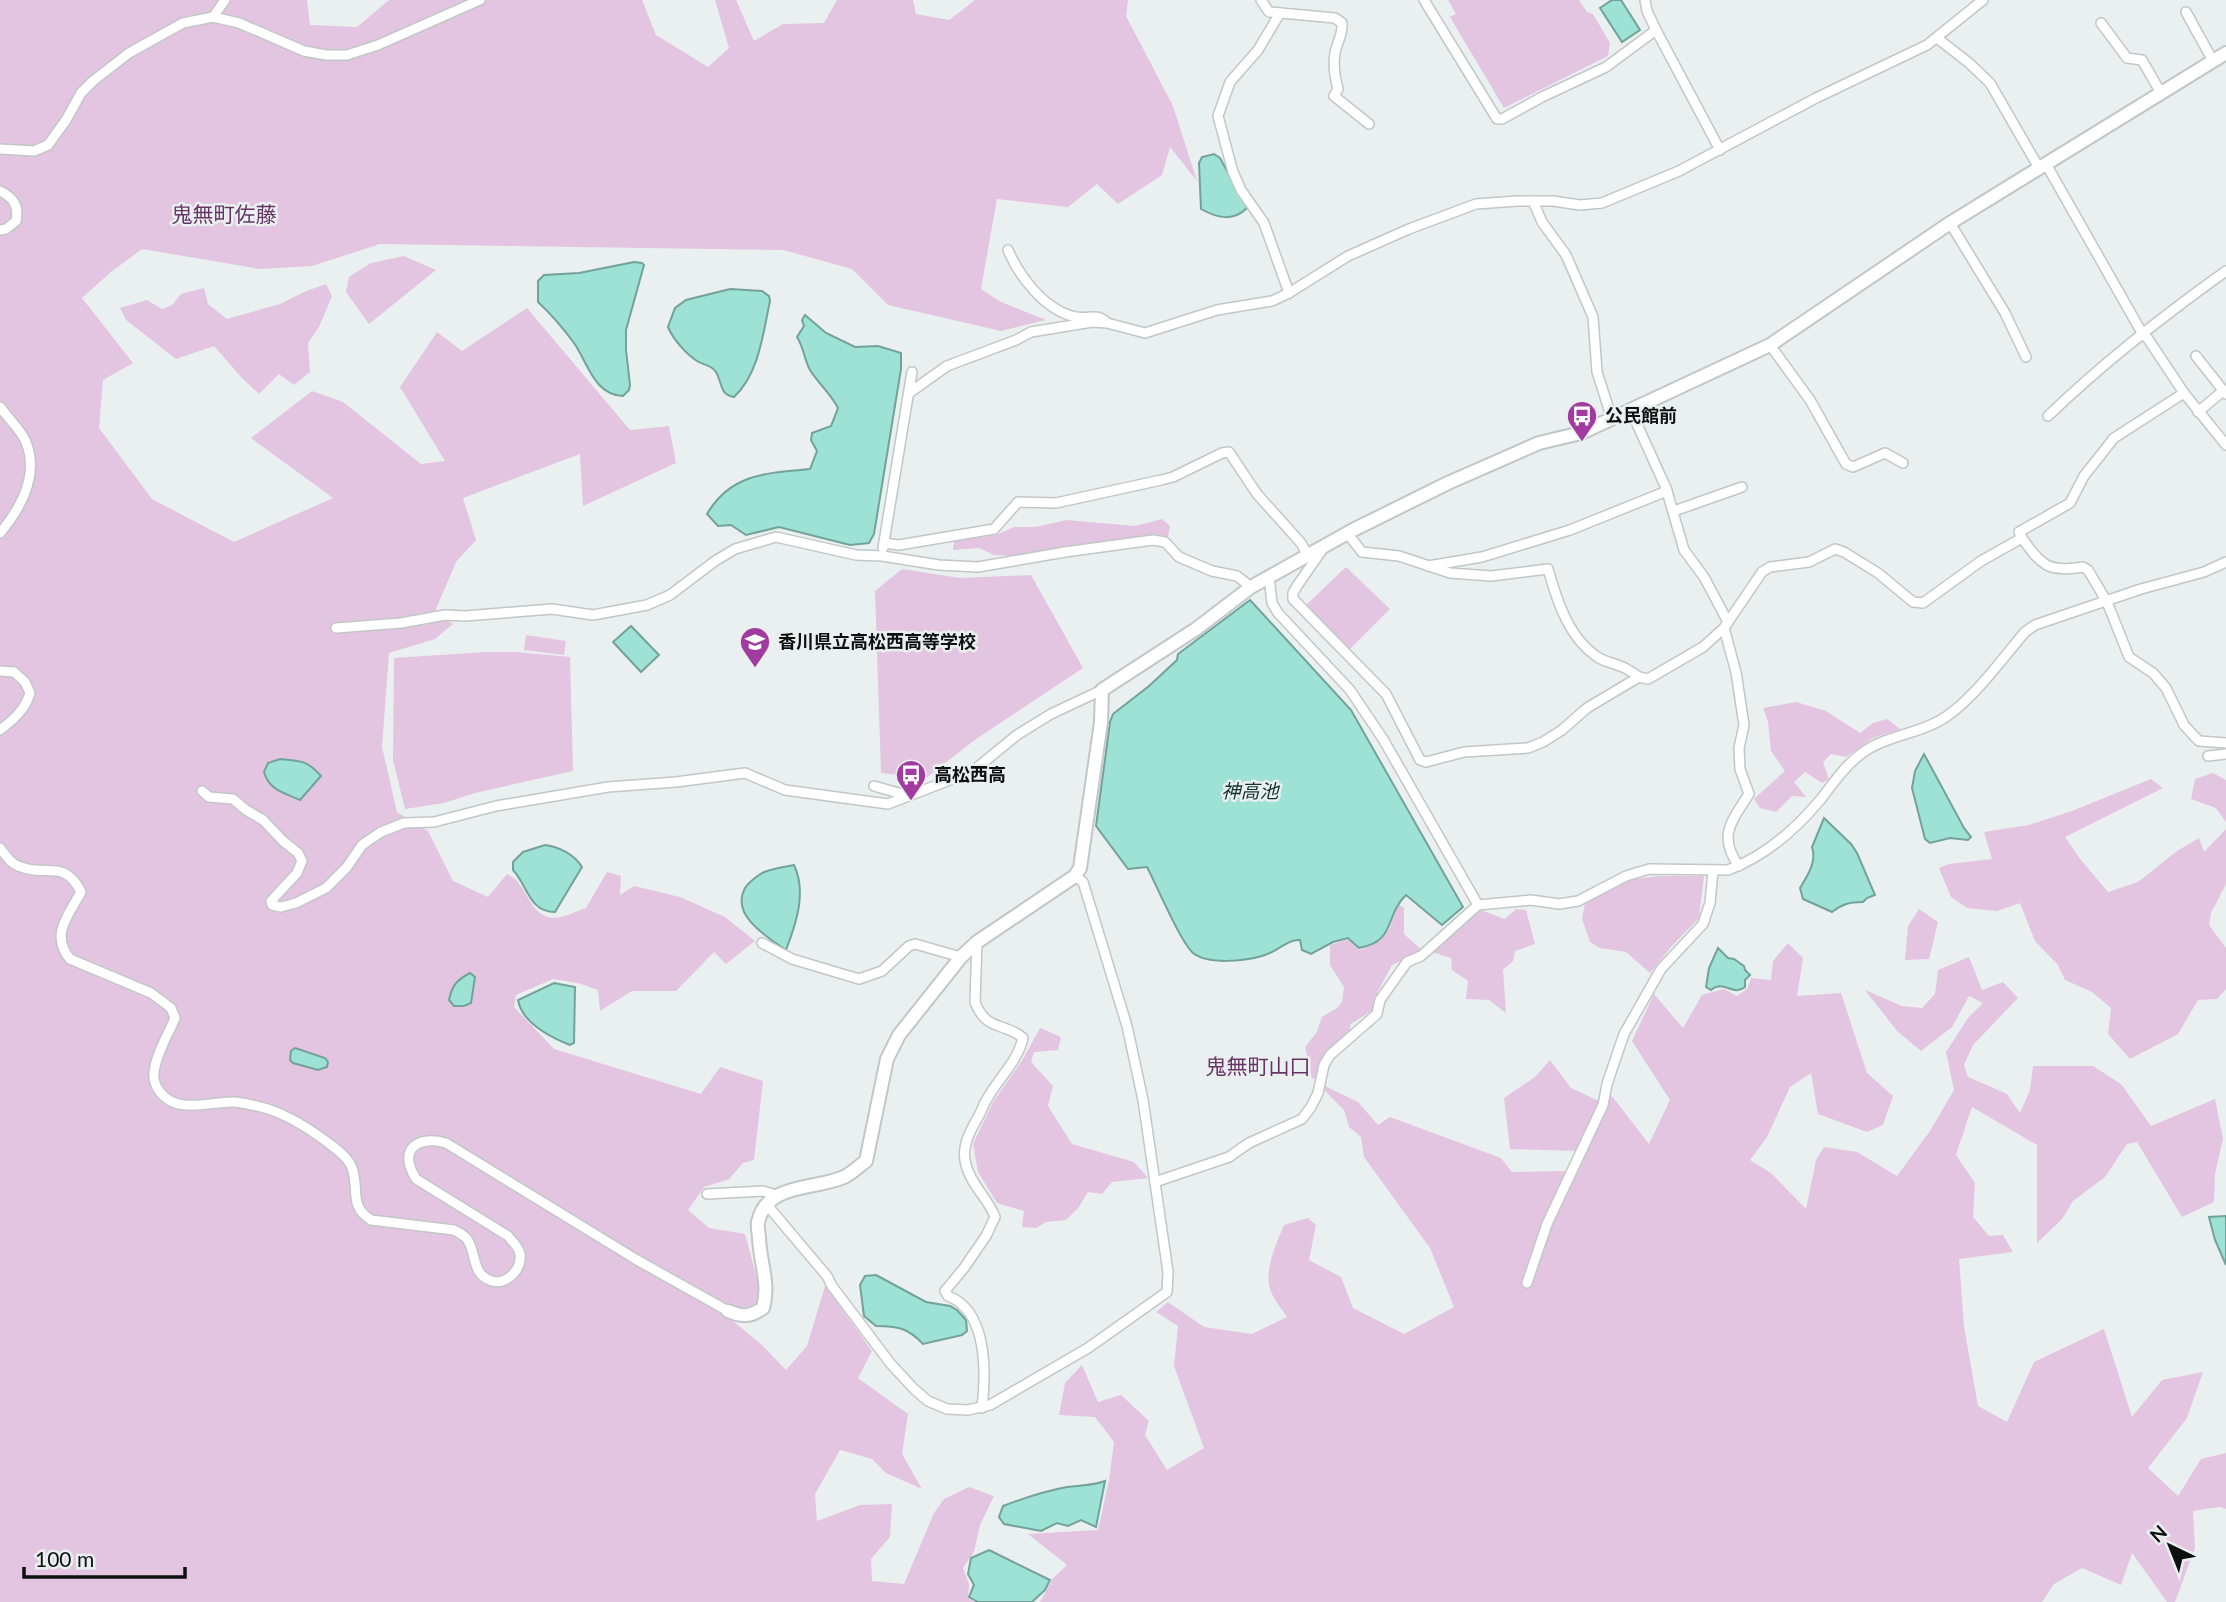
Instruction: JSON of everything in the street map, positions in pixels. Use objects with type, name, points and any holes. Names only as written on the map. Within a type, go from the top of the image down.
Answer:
[{"type":"street","points":[[213,17],[225,0]]},
{"type":"street","points":[[0,149],[34,151],[48,145],[81,93],[93,81],[129,54],[183,23],[213,17],[239,23],[304,51],[347,55],[378,45],[480,0]]},
{"type":"street","points":[[1261,0],[1269,12],[1335,18],[1342,23],[1343,33],[1336,51],[1334,68],[1338,89],[1334,96],[1369,124]]},
{"type":"street","points":[[1424,0],[1497,119],[1502,119],[1606,67],[1656,30]]},
{"type":"street","points":[[1646,0],[1647,11],[1656,30],[1720,150]]},
{"type":"street","points":[[909,393],[947,366],[1016,340],[1031,331],[1091,322],[1107,323],[1145,333],[1217,310],[1272,301],[1348,256],[1476,204],[1533,201],[1580,205],[1602,203],[1679,171],[1816,98],[1937,38],[1983,0]]},
{"type":"street","points":[[2186,12],[2213,61]]},
{"type":"street","points":[[1280,13],[1258,50],[1230,82],[1218,116],[1233,172],[1241,190],[1264,223],[1289,293]]},
{"type":"street","points":[[2101,23],[2127,58],[2142,60],[2161,93]]},
{"type":"street","points":[[1937,38],[1990,83],[2142,333],[2184,393],[2226,445]]},
{"type":"street","points":[[202,792],[209,797],[233,799],[263,820],[282,841],[299,853],[302,861],[297,873],[271,901],[272,905],[281,907],[296,903],[326,888],[347,867],[362,845],[381,832],[404,823],[434,822],[496,806],[608,787],[745,773],[785,790],[888,804],[973,771],[1017,734],[1051,714],[1102,690],[1196,629],[1251,587],[1347,533],[1539,443],[1581,433],[1770,345],[1950,223],[2226,53]]},
{"type":"street","points":[[0,191],[13,199],[18,211],[16,221],[0,230]]},
{"type":"street","points":[[1533,201],[1542,222],[1566,255],[1593,317],[1597,372],[1612,419]]},
{"type":"street","points":[[1950,223],[2005,313],[2026,357]]},
{"type":"street","points":[[1008,250],[1032,288],[1046,301],[1061,312],[1077,317],[1097,316],[1105,319],[1107,323]]},
{"type":"street","points":[[2048,416],[2142,333],[2226,271]]},
{"type":"street","points":[[1770,345],[1810,400],[1846,464],[1853,467],[1885,453],[1903,463]]},
{"type":"street","points":[[2196,356],[2225,392],[2199,412]]},
{"type":"street","points":[[882,556],[912,372]]},
{"type":"street","points":[[2184,393],[2114,438],[2084,476],[2070,503],[2019,532],[2038,561],[2064,570],[2083,567],[2088,570],[2107,602],[2129,657],[2153,673],[2166,688],[2184,725],[2199,741],[2226,743]]},
{"type":"street","points":[[0,407],[25,440],[30,471],[22,500],[0,533]]},
{"type":"street","points":[[1631,411],[1668,491],[1684,550],[1704,577],[1726,625],[1744,726],[1739,748],[1740,769],[1749,794],[1728,828],[1727,843],[1739,866]]},
{"type":"street","points":[[884,543],[899,545],[994,529],[1018,502],[1056,503],[1161,480],[1229,452],[1256,494],[1301,543],[1307,554]]},
{"type":"street","points":[[1674,511],[1742,488]]},
{"type":"street","points":[[1426,566],[1482,557],[1570,530],[1668,491]]},
{"type":"street","points":[[1347,533],[1362,552],[1399,556],[1450,573],[1491,576],[1548,569],[1557,602],[1590,652],[1603,661],[1648,679],[1703,647],[1726,625],[1762,572],[1770,567],[1809,562],[1835,549],[1878,573],[1913,602],[1923,603],[1981,561],[2022,538]]},
{"type":"street","points":[[337,628],[401,623],[445,615],[465,617],[552,610],[593,615],[647,605],[670,595],[735,549],[776,537],[856,555],[978,567],[1153,540],[1165,542],[1179,557],[1212,571],[1237,576],[1251,587]]},
{"type":"street","points":[[1326,545],[1297,586],[1293,599],[1386,694],[1420,760],[1426,762],[1464,752],[1528,748],[1544,742],[1587,708],[1639,677]]},
{"type":"street","points":[[1155,1182],[1229,1157],[1249,1143],[1302,1119],[1318,1093],[1324,1065],[1331,1055],[1377,1014],[1380,1000],[1407,962],[1422,956],[1478,905],[1531,900],[1559,904],[1578,901],[1626,876],[1649,869],[1713,871],[1739,866],[1772,848],[1819,801],[1844,769],[1865,751],[1941,720],[1970,696],[2025,632],[2035,625],[2141,589],[2204,572],[2226,562]]},
{"type":"street","points":[[1269,577],[1272,603],[1278,613],[1350,690],[1383,738],[1478,905]]},
{"type":"street","points":[[0,671],[15,672],[25,682],[30,693],[27,703],[15,718],[0,730]]},
{"type":"street","points":[[0,848],[11,862],[23,868],[60,870],[75,881],[80,892],[63,923],[60,936],[63,950],[70,959],[151,993],[172,1008],[175,1018],[153,1075],[158,1089],[168,1101],[180,1105],[235,1102],[285,1115],[345,1157],[352,1167],[355,1201],[361,1214],[371,1220],[454,1230],[466,1236],[475,1265],[482,1275],[493,1281],[506,1280],[516,1272],[521,1255],[516,1245],[508,1236],[416,1179],[407,1165],[409,1154],[418,1143],[431,1139],[446,1143],[728,1311],[740,1316],[751,1315],[763,1308],[766,1296],[758,1222],[771,1200],[844,1177],[866,1161],[887,1059],[899,1035],[961,957],[977,942],[1075,876],[1080,868],[1101,722],[1102,690]]},
{"type":"street","points":[[2208,756],[2226,754]]},
{"type":"street","points":[[874,786],[909,796]]},
{"type":"street","points":[[1527,1283],[1547,1224],[1603,1105],[1607,1084],[1624,1034],[1661,969],[1703,924],[1710,903],[1713,871]]},
{"type":"street","points":[[707,1194],[763,1191],[890,1363],[928,1401],[947,1409],[982,1408],[1088,1348],[1167,1293],[1168,1272],[1143,1100],[1127,1026],[1083,882],[1075,876]]},
{"type":"street","points":[[977,942],[975,1002],[979,1011],[989,1023],[1023,1038],[1021,1049],[986,1100],[969,1133],[964,1150],[966,1165],[975,1185],[992,1208],[995,1217],[971,1257],[945,1291],[948,1296],[967,1308],[982,1345],[985,1384],[982,1408]]},
{"type":"street","points":[[762,943],[792,959],[859,979],[882,971],[909,946],[915,944],[961,957]]},
{"type":"shaded area","points":[[0,0],[307,0],[310,25],[357,27],[389,0],[642,0],[656,35],[708,67],[729,48],[715,0],[736,0],[754,41],[783,24],[824,23],[837,0],[913,0],[916,14],[949,20],[975,0],[1128,0],[1126,16],[1173,106],[1197,181],[1170,147],[1162,175],[1118,204],[1097,184],[1068,207],[997,199],[981,289],[1001,302],[1046,320],[1001,331],[888,305],[852,269],[783,250],[380,244],[312,266],[260,269],[142,249],[82,298],[133,363],[103,380],[99,428],[152,499],[234,542],[333,498],[251,438],[312,391],[343,402],[421,464],[445,461],[400,387],[437,332],[462,351],[527,308],[630,430],[669,426],[676,463],[583,506],[580,454],[463,498],[476,540],[456,562],[436,609],[453,624],[435,639],[389,653],[382,747],[397,812],[428,831],[453,881],[488,897],[507,874],[514,878],[538,911],[545,916],[558,918],[586,908],[607,872],[621,876],[620,895],[634,886],[680,897],[725,917],[755,941],[726,964],[714,952],[676,991],[632,991],[600,1011],[598,990],[553,979],[516,995],[514,1007],[554,1049],[701,1094],[720,1067],[763,1081],[754,1160],[743,1163],[729,1179],[704,1187],[688,1210],[709,1228],[745,1234],[759,1286],[757,1307],[732,1320],[786,1370],[807,1346],[825,1286],[872,1351],[858,1378],[908,1414],[902,1454],[922,1489],[886,1473],[872,1459],[840,1450],[815,1494],[817,1521],[860,1505],[892,1504],[890,1537],[871,1559],[872,1581],[904,1584],[934,1513],[944,1499],[969,1487],[994,1496],[980,1525],[974,1552],[963,1568],[969,1584],[968,1598],[975,1602],[0,1602]]},
{"type":"shaded area","points":[[1448,0],[1579,0],[1587,12],[1593,14],[1610,43],[1608,56],[1504,108],[1450,17],[1456,14]]},
{"type":"shaded area","points":[[404,256],[436,270],[369,324],[346,292],[349,277],[371,263]]},
{"type":"shaded area","points":[[326,284],[332,296],[319,327],[308,343],[310,372],[294,385],[279,374],[259,394],[214,346],[176,359],[126,320],[120,308],[147,300],[162,309],[172,305],[181,294],[204,288],[208,304],[227,319],[280,304]]},
{"type":"shaded area","points":[[1162,519],[1170,526],[1168,537],[1147,537],[1014,556],[994,555],[979,548],[953,550],[954,541],[998,534],[1014,527],[1035,527],[1067,520],[1135,526]]},
{"type":"shaded area","points":[[1346,567],[1390,609],[1349,650],[1305,606]]},
{"type":"shaded area","points":[[902,569],[960,578],[1031,575],[1083,668],[976,739],[926,778],[881,773],[875,591]]},
{"type":"shaded area","points":[[526,635],[566,641],[564,655],[524,650]]},
{"type":"shaded area","points":[[486,652],[570,657],[573,771],[475,793],[444,803],[405,809],[393,760],[394,658]]},
{"type":"shaded area","points":[[1796,702],[1826,711],[1860,733],[1873,723],[1887,719],[1900,729],[1873,738],[1846,757],[1831,754],[1823,762],[1829,779],[1822,783],[1805,772],[1794,782],[1806,797],[1792,796],[1776,812],[1760,808],[1754,799],[1785,771],[1771,751],[1768,722],[1763,708]]},
{"type":"shaded area","points":[[2213,773],[2226,780],[2226,822],[2216,808],[2191,799],[2195,779]]},
{"type":"shaded area","points":[[2151,779],[2163,788],[2065,837],[2108,892],[2138,882],[2177,851],[2199,838],[2204,852],[2226,829],[2226,884],[2211,913],[2209,925],[2226,948],[2226,989],[2217,999],[2198,1000],[2178,1034],[2130,1059],[2108,1034],[2111,1008],[2092,992],[2065,980],[2058,965],[2035,941],[2020,903],[1997,911],[1967,908],[1951,897],[1939,868],[1949,864],[1992,859],[1984,832],[2029,825]]},
{"type":"shaded area","points":[[1659,876],[1704,876],[1699,918],[1650,973],[1626,952],[1600,948],[1590,942],[1582,919],[1585,903],[1627,880]]},
{"type":"shaded area","points":[[1398,904],[1404,908],[1404,934],[1423,951],[1392,965],[1377,993],[1376,1008],[1351,1024],[1348,1037],[1318,1077],[1312,1079],[1305,1047],[1317,1032],[1322,1017],[1342,1002],[1344,987],[1330,965],[1330,945],[1349,939],[1359,950],[1376,943],[1390,928]]},
{"type":"shaded area","points":[[1478,909],[1505,919],[1516,909],[1526,910],[1535,944],[1515,951],[1513,961],[1503,970],[1506,1013],[1489,1000],[1466,999],[1468,981],[1452,970],[1451,958],[1432,952]]},
{"type":"shaded area","points":[[1919,909],[1938,922],[1929,959],[1905,960],[1908,926]]},
{"type":"shaded area","points":[[1788,943],[1803,958],[1797,996],[1841,993],[1867,1073],[1893,1096],[1883,1125],[1867,1132],[1818,1114],[1811,1073],[1790,1087],[1767,1137],[1750,1160],[1771,1173],[1806,1209],[1816,1160],[1824,1147],[1857,1152],[1897,1176],[1930,1131],[1954,1090],[1946,1052],[1968,1018],[1983,1003],[1969,996],[1952,1027],[1921,1051],[1897,1031],[1865,990],[1902,1006],[1922,1008],[1935,994],[1938,970],[1969,957],[1982,990],[2003,982],[2018,998],[1973,1045],[1964,1065],[1968,1077],[2007,1094],[2020,1113],[2030,1090],[2033,1066],[2093,1066],[2121,1084],[2151,1126],[2215,1099],[2223,1139],[2215,1174],[2214,1202],[2182,1217],[2137,1142],[2127,1144],[2105,1177],[2073,1201],[2062,1219],[2037,1243],[2037,1145],[1972,1107],[1956,1155],[1975,1183],[1973,1217],[1989,1236],[2003,1235],[2013,1252],[1959,1259],[1964,1326],[1978,1406],[2007,1422],[2034,1362],[2104,1329],[2132,1417],[2162,1380],[2203,1372],[2187,1418],[2148,1468],[2178,1496],[2201,1459],[2226,1453],[2226,1509],[2219,1507],[2193,1511],[2195,1548],[2175,1602],[2167,1602],[2132,1553],[2121,1585],[2082,1568],[2054,1584],[2042,1602],[1040,1602],[1053,1578],[1067,1565],[1028,1534],[1098,1530],[1109,1480],[1114,1442],[1095,1417],[1059,1415],[1065,1383],[1082,1365],[1098,1402],[1121,1395],[1149,1421],[1145,1435],[1167,1470],[1204,1448],[1174,1366],[1178,1326],[1156,1312],[1168,1302],[1204,1327],[1252,1334],[1287,1317],[1271,1292],[1269,1267],[1284,1225],[1308,1218],[1316,1225],[1309,1260],[1341,1277],[1353,1308],[1404,1334],[1454,1307],[1430,1248],[1364,1157],[1361,1137],[1349,1127],[1344,1110],[1323,1089],[1325,1086],[1358,1102],[1378,1125],[1390,1117],[1501,1158],[1512,1172],[1564,1171],[1573,1181],[1583,1151],[1510,1149],[1504,1098],[1535,1077],[1550,1060],[1571,1088],[1599,1101],[1612,1096],[1649,1144],[1670,1100],[1632,1041],[1654,994],[1683,1028],[1702,995],[1724,989],[1737,996],[1747,989],[1751,978],[1771,980],[1773,961]]},
{"type":"shaded area","points":[[1040,1028],[1061,1037],[1058,1050],[1034,1052],[1031,1062],[1053,1086],[1048,1106],[1072,1144],[1134,1162],[1148,1178],[1112,1182],[1102,1194],[1088,1192],[1079,1207],[1066,1220],[1046,1222],[1036,1228],[1022,1227],[1024,1211],[997,1203],[978,1172],[973,1144],[993,1102],[1023,1059]]},
{"type":"water","points":[[1612,0],[1621,0],[1640,30],[1622,42],[1600,8]]},
{"type":"water","points":[[1214,154],[1220,158],[1247,208],[1231,217],[1213,215],[1201,209],[1199,163],[1202,157]]},
{"type":"water","points":[[634,262],[644,265],[626,330],[630,385],[623,396],[613,394],[598,384],[574,343],[538,302],[538,281],[544,275],[579,273]]},
{"type":"water","points":[[730,289],[762,291],[769,296],[770,301],[755,365],[734,397],[726,394],[714,370],[689,354],[676,341],[668,327],[675,308],[686,300]]},
{"type":"water","points":[[805,315],[826,333],[855,347],[878,346],[901,353],[901,369],[874,534],[869,543],[850,545],[779,527],[746,535],[731,525],[718,526],[707,514],[727,490],[739,483],[765,474],[810,469],[817,451],[811,440],[812,433],[831,426],[838,408],[810,370],[797,337],[804,326],[802,320]]},
{"type":"water","name":"神高池","points":[[1250,600],[1351,710],[1463,907],[1442,925],[1406,895],[1399,903],[1385,934],[1371,945],[1359,948],[1348,938],[1333,942],[1311,954],[1302,950],[1300,940],[1295,940],[1255,958],[1227,961],[1200,957],[1188,947],[1175,926],[1147,867],[1128,869],[1096,826],[1113,714],[1149,686],[1177,660],[1178,654]]},
{"type":"water","points":[[631,626],[659,655],[641,672],[613,642]]},
{"type":"water","points":[[1924,754],[1971,837],[1968,840],[1950,838],[1930,843],[1925,839],[1912,788],[1915,771]]},
{"type":"water","points":[[280,759],[303,762],[321,776],[300,800],[278,790],[266,778],[264,772],[268,763]]},
{"type":"water","points":[[1824,818],[1857,853],[1875,895],[1863,902],[1843,905],[1832,912],[1803,899],[1800,888],[1811,868],[1812,847]]},
{"type":"water","points":[[545,845],[566,852],[582,867],[555,912],[546,911],[534,903],[513,870],[513,862],[523,852]]},
{"type":"water","points":[[794,865],[800,886],[799,908],[786,950],[769,939],[746,916],[742,898],[745,888],[761,874]]},
{"type":"water","points":[[1718,948],[1728,958],[1744,966],[1750,975],[1741,990],[1720,986],[1711,990],[1706,987],[1709,968]]},
{"type":"water","points":[[470,973],[475,977],[471,1003],[454,1006],[449,1000],[452,990],[458,981]]},
{"type":"water","points":[[554,983],[575,987],[574,1043],[570,1045],[531,1022],[525,1016],[518,1000]]},
{"type":"water","points":[[295,1048],[325,1058],[327,1067],[318,1070],[293,1063],[290,1060],[291,1051]]},
{"type":"water","points":[[2226,1216],[2226,1265],[2209,1217]]},
{"type":"water","points":[[876,1275],[926,1302],[950,1306],[957,1310],[966,1320],[967,1331],[962,1335],[923,1344],[902,1329],[876,1326],[864,1316],[860,1285],[865,1276]]},
{"type":"water","points":[[1105,1481],[1096,1527],[1081,1520],[1068,1526],[1057,1523],[1041,1531],[1004,1524],[999,1517],[1003,1506],[1067,1487]]},
{"type":"water","points":[[989,1550],[1050,1580],[1045,1590],[1032,1602],[978,1602],[969,1597],[974,1585],[968,1574],[971,1558]]},
{"type":"place","name":"公民館前","points":[[1582,443]]},
{"type":"place","name":"香川県立高松西高等学校","points":[[755,669]]},
{"type":"place","name":"高松西高","points":[[911,802]]},
{"type":"district","name":"鬼無町佐藤","points":[[224,215]]},
{"type":"district","name":"鬼無町山口","points":[[1258,1067]]}]
